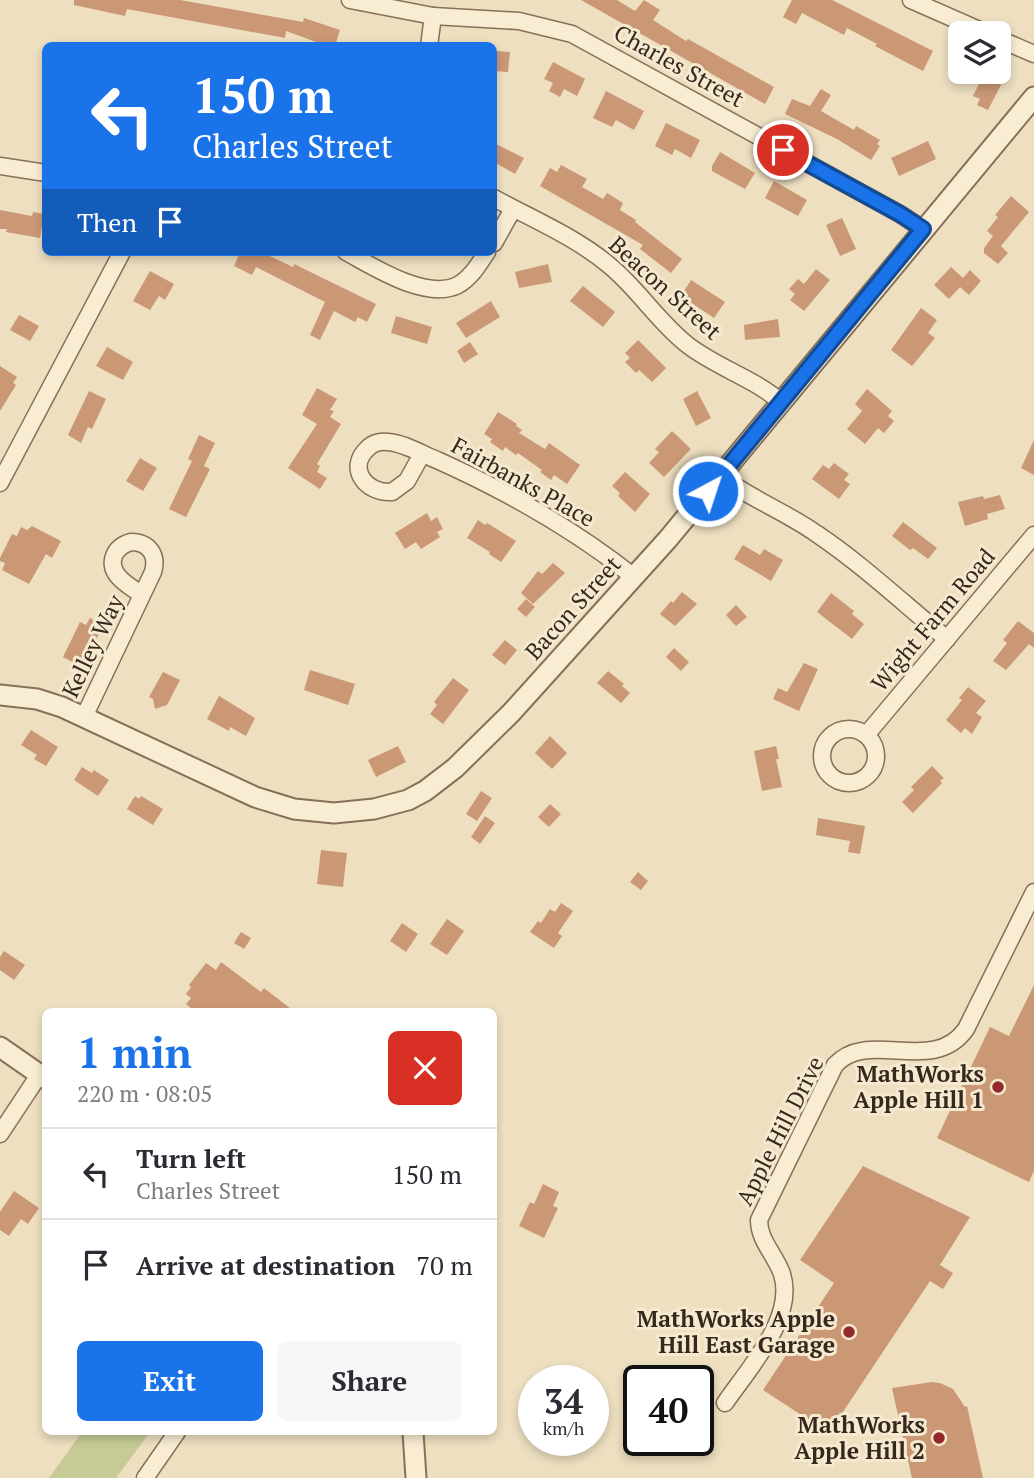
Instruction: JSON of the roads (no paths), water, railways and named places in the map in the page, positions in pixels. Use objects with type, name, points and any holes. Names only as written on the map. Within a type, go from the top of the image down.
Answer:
[{"type":"street","name":"Charles Street","points":[[350,0],[433,16],[519,20],[572,34],[923,229]]},
{"type":"street","points":[[911,0],[959,21]]},
{"type":"street","points":[[430,42],[433,16]]},
{"type":"street","points":[[1011,44],[1034,54]]},
{"type":"street","name":"Bacon Street","points":[[0,695],[37,699],[84,717],[275,804],[313,812],[334,813],[374,810],[408,800],[439,781],[492,733],[634,577],[1034,97]]},
{"type":"street","points":[[0,166],[42,172]]},
{"type":"street","name":"Beacon Street","points":[[497,200],[591,251],[624,279],[692,348],[754,382],[781,402]]},
{"type":"street","points":[[497,238],[513,209]]},
{"type":"street","points":[[0,483],[120,256]]},
{"type":"street","points":[[353,256],[407,282],[434,290],[459,285],[484,256]]},
{"type":"street","name":"Fairbanks Place","points":[[422,454],[553,522],[634,577]]},
{"type":"street","points":[[720,477],[832,544],[947,639]]},
{"type":"street","name":"Wight Farm Road","points":[[867,734],[1034,535]]},
{"type":"street","name":"Kelley Way","points":[[84,717],[142,595]]},
{"type":"street","name":"Apple Hill Drive","points":[[725,1403],[783,1311],[785,1298],[782,1274],[762,1238],[759,1220],[835,1065],[852,1053],[920,1052],[944,1048],[953,1043],[966,1029],[1034,892]]},
{"type":"street","points":[[0,1047],[42,1077],[0,1134]]},
{"type":"street","points":[[145,1478],[175,1435]]},
{"type":"street","points":[[413,1435],[416,1478]]},
{"type":"place","name":"MathWorks Apple Hill 1","points":[[998,1087]]},
{"type":"place","name":"MathWorks Apple Hill East Garage","points":[[849,1332]]},
{"type":"place","name":"MathWorks Apple Hill 2","points":[[939,1438]]}]
